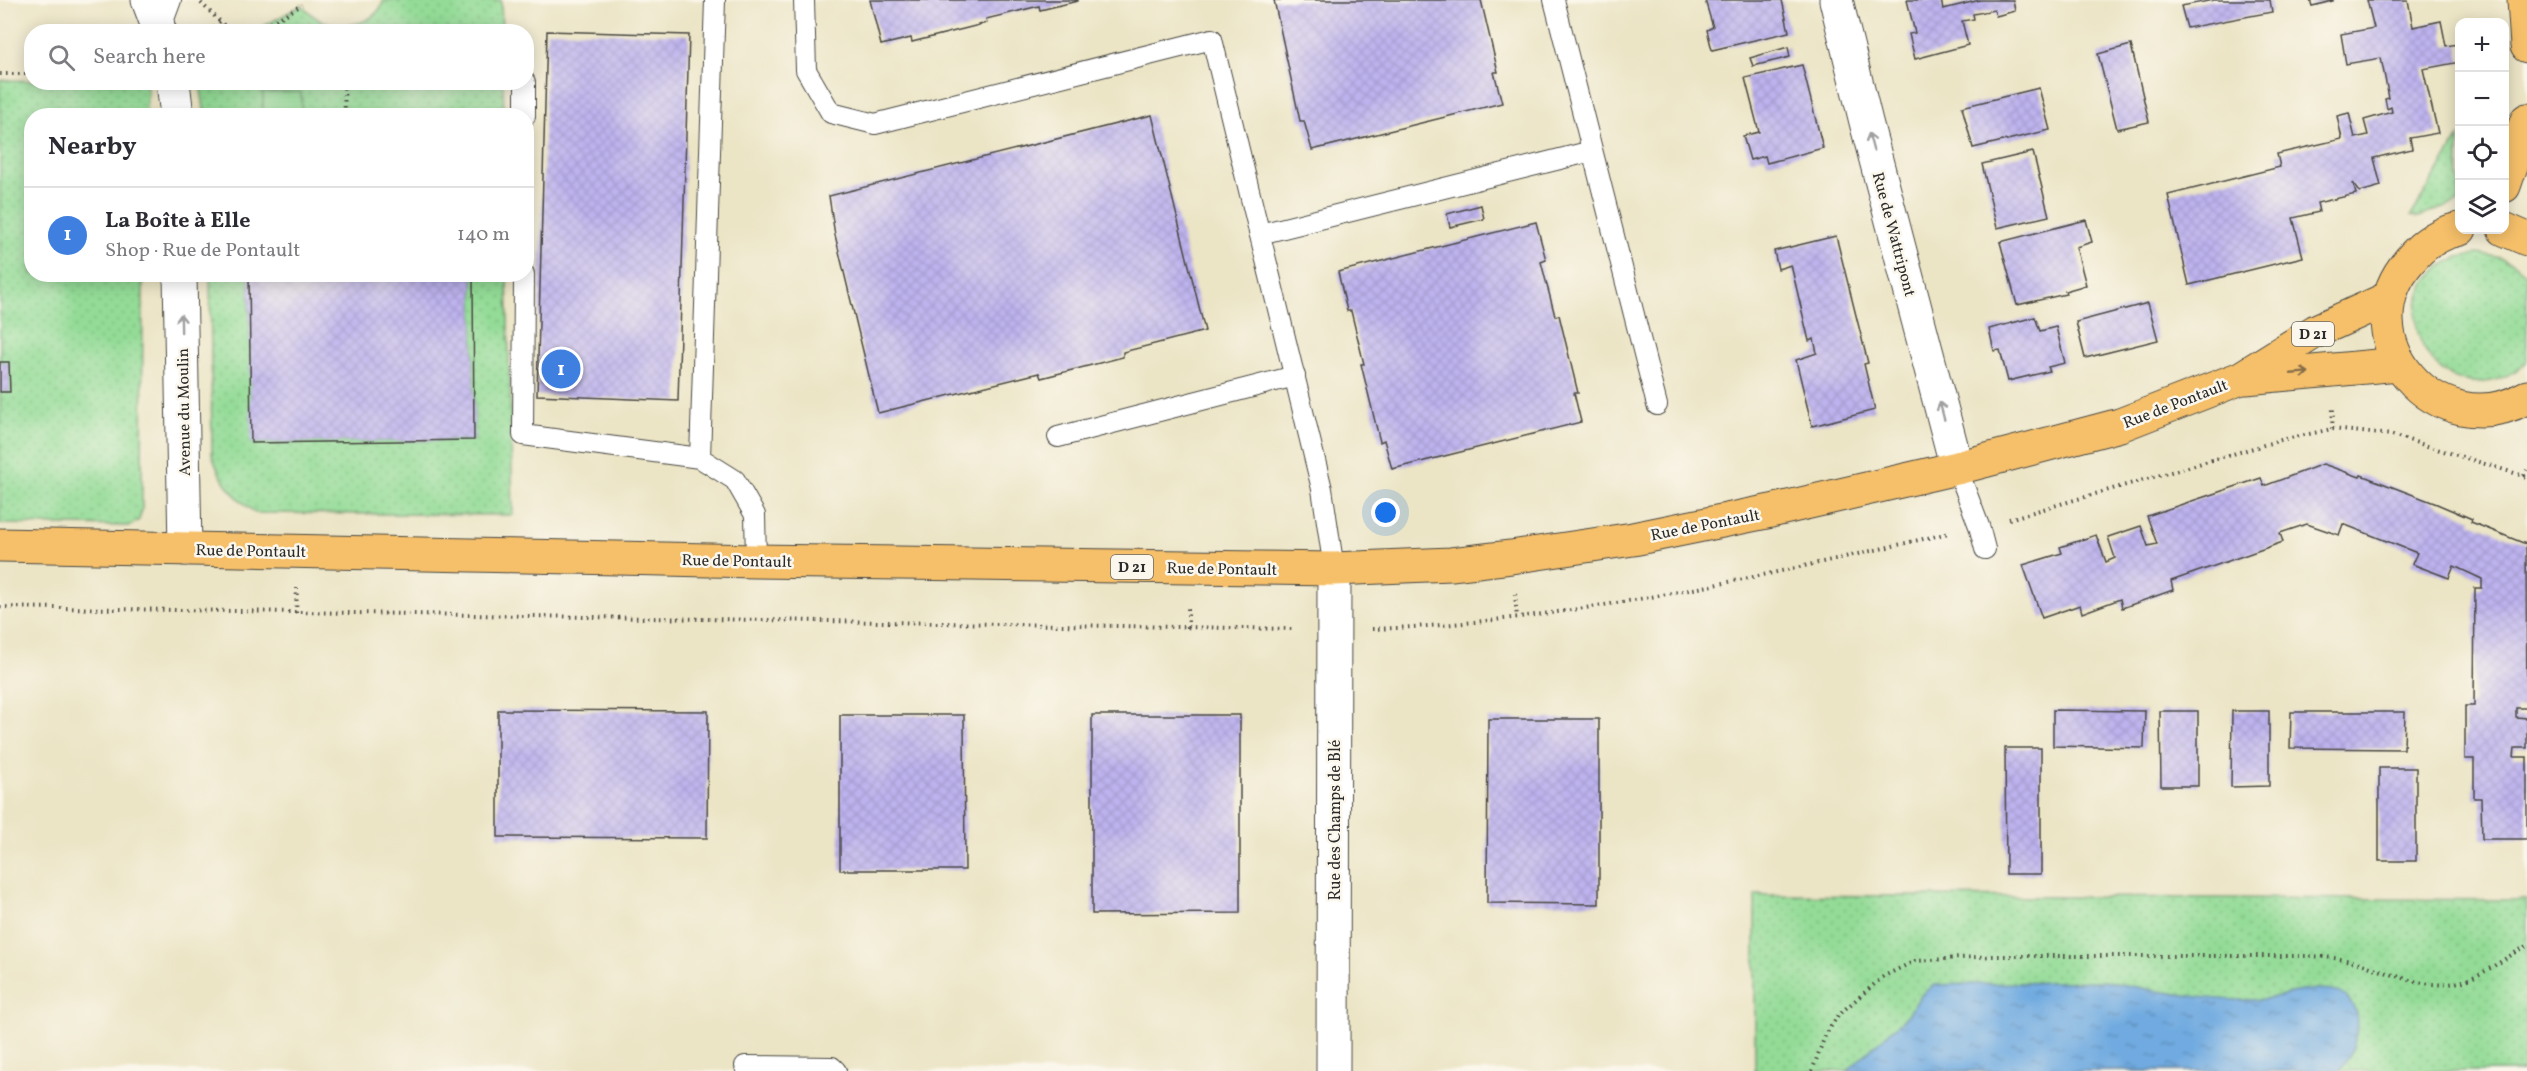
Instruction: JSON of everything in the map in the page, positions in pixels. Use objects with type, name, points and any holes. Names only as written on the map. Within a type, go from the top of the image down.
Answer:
[{"type":"main road","points":[[2524,0],[2527,46]]},
{"type":"main road","points":[[2507,180],[2527,120]]},
{"type":"main road","points":[[2455,230],[2447,231],[2421,247],[2401,270],[2389,298],[2387,321],[2391,344],[2399,364],[2416,386],[2438,401],[2464,410],[2491,410],[2527,398]]},
{"type":"main road","points":[[2509,231],[2527,238]]},
{"type":"main road","name":"Rue de Pontault","points":[[0,544],[756,561],[1334,569],[1451,564],[1633,539],[1771,511],[1957,468],[2120,425],[2241,378],[2316,331],[2389,298]]},
{"type":"main road","name":"Rue de Pontault","points":[[2241,378],[2399,364]]},
{"type":"street","name":"Rue de Wattripont","points":[[1836,0],[1957,468]]},
{"type":"street","points":[[174,90],[176,108]]},
{"type":"street","name":"Avenue du Moulin","points":[[180,282],[185,549]]},
{"type":"street","name":"Rue des Champs de Blé","points":[[1333,1071],[1334,569]]},
{"type":"lane","points":[[700,458],[715,0]]},
{"type":"lane","points":[[804,0],[806,70],[831,113],[875,124],[1212,39],[1322,489],[1334,569]]},
{"type":"lane","points":[[1554,0],[1657,405]]},
{"type":"lane","points":[[525,90],[525,108]]},
{"type":"lane","points":[[1260,234],[1592,151]]},
{"type":"lane","points":[[524,282],[523,435],[700,458],[735,480],[755,515],[756,561]]},
{"type":"lane","points":[[1058,437],[1295,375]]},
{"type":"lane","points":[[1957,468],[1979,526],[1985,549]]},
{"type":"lane","points":[[745,1066],[832,1067],[836,1071]]},
{"type":"path","points":[[197,0],[223,24]]},
{"type":"path","points":[[269,24],[302,5]]},
{"type":"path","points":[[0,74],[24,74]]},
{"type":"path","points":[[344,90],[345,108]]},
{"type":"path","points":[[2526,477],[2527,470]]},
{"type":"path","points":[[1812,1071],[1825,1036],[1838,1015],[1884,976],[1915,961],[1992,956],[2310,956],[2352,961],[2405,979],[2434,984],[2454,983],[2471,977],[2527,946]]},
{"type":"green space","points":[[384,0],[501,0],[502,24],[357,24],[380,9]]},
{"type":"green space","points":[[302,5],[315,17],[334,24],[268,24]]},
{"type":"green space","points":[[0,80],[24,80],[24,90],[147,90],[146,108],[24,108],[24,282],[143,282],[142,510],[139,520],[130,526],[0,524],[0,392],[10,392],[9,363],[0,362]]},
{"type":"green space","points":[[201,90],[503,90],[504,108],[204,108]]},
{"type":"green space","points":[[301,92],[302,108],[263,108],[263,93]]},
{"type":"green space","points":[[2455,144],[2455,204],[2419,217],[2411,216]]},
{"type":"green space","points":[[2478,254],[2505,260],[2527,275],[2527,363],[2495,380],[2467,381],[2443,371],[2426,351],[2417,327],[2418,301],[2430,277],[2456,258]]},
{"type":"green space","points":[[210,282],[249,282],[252,443],[474,440],[473,282],[507,282],[513,515],[255,513],[229,488],[212,455]]},
{"type":"green space","points":[[1755,895],[2527,900],[2527,1071],[1755,1071]]},
{"type":"water","points":[[2103,981],[2183,995],[2245,1000],[2316,989],[2336,991],[2344,995],[2355,1012],[2357,1022],[2354,1043],[2340,1071],[1847,1071],[1907,1016],[1922,994],[1934,985]]},
{"type":"building","points":[[870,0],[1078,1],[1040,10],[1039,6],[986,19],[987,23],[912,42],[911,38],[881,45]]},
{"type":"building","points":[[1274,0],[1481,0],[1498,72],[1494,72],[1502,103],[1312,150],[1304,121],[1300,121]]},
{"type":"building","points":[[1705,0],[1782,0],[1789,32],[1712,50],[1707,30],[1713,27]]},
{"type":"building","points":[[1907,0],[1941,0],[1943,9],[1980,0],[2013,0],[2015,11],[1996,16],[1994,10],[1973,14],[1974,19],[1962,21],[1968,45],[1915,59],[1909,34],[1915,33]]},
{"type":"building","points":[[2214,0],[2270,0],[2272,12],[2187,28],[2181,6]]},
{"type":"building","points":[[2310,0],[2333,0],[2333,1],[2312,6]]},
{"type":"building","points":[[2367,0],[2408,0],[2413,27],[2441,21],[2446,46],[2455,44],[2455,63],[2423,69],[2438,133],[2410,138],[2412,149],[2374,158],[2381,186],[2360,192],[2353,183],[2356,194],[2317,203],[2319,212],[2293,218],[2303,257],[2189,285],[2168,195],[2280,167],[2277,154],[2342,139],[2337,116],[2349,113],[2355,138],[2368,135],[2364,120],[2392,112],[2391,107],[2387,109],[2385,99],[2389,98],[2381,58],[2346,64],[2341,34],[2374,28]]},
{"type":"building","points":[[547,31],[689,35],[678,401],[537,395]]},
{"type":"building","points":[[2131,45],[2149,122],[2117,129],[2098,54]]},
{"type":"building","points":[[1788,47],[1790,57],[1753,66],[1750,58]]},
{"type":"building","points":[[1802,65],[1823,148],[1767,163],[1765,156],[1750,160],[1743,136],[1759,132],[1745,78]]},
{"type":"building","points":[[2039,88],[2050,130],[1973,148],[1962,107]]},
{"type":"building","points":[[1152,115],[1205,331],[1123,352],[1123,357],[1041,378],[1039,373],[878,413],[835,235],[829,196]]},
{"type":"building","points":[[2033,152],[2049,216],[1997,228],[1982,164]]},
{"type":"building","points":[[1481,205],[1484,219],[1450,227],[1447,214]]},
{"type":"building","points":[[2086,220],[2092,242],[2076,247],[2086,285],[2065,291],[2066,294],[2017,305],[2000,242]]},
{"type":"building","points":[[1536,222],[1546,260],[1541,262],[1555,316],[1559,315],[1578,393],[1574,393],[1581,422],[1392,469],[1384,440],[1380,442],[1351,311],[1347,311],[1338,272]]},
{"type":"building","points":[[1836,236],[1868,363],[1864,364],[1875,410],[1812,426],[1796,360],[1817,353],[1814,339],[1809,341],[1791,265],[1778,269],[1774,251]]},
{"type":"building","points":[[249,282],[473,282],[474,440],[251,443]]},
{"type":"building","points":[[2148,303],[2158,340],[2085,358],[2076,322]]},
{"type":"building","points":[[2035,317],[2040,331],[2056,327],[2065,363],[2048,367],[2050,371],[2008,381],[2000,350],[1994,351],[1989,329]]},
{"type":"building","points":[[0,362],[9,362],[10,392],[0,392]]},
{"type":"building","points":[[2323,464],[2360,477],[2361,475],[2437,504],[2472,519],[2471,522],[2526,544],[2527,708],[2516,708],[2516,717],[2527,718],[2527,748],[2515,748],[2514,757],[2527,757],[2527,839],[2482,839],[2481,798],[2474,798],[2474,759],[2465,759],[2465,706],[2474,706],[2475,588],[2482,588],[2482,579],[2454,566],[2449,578],[2412,564],[2417,553],[2343,524],[2339,535],[2307,524],[2280,533],[2283,542],[2171,581],[2173,590],[2122,608],[2120,599],[2082,613],[2080,605],[2042,618],[2023,565],[2062,553],[2060,547],[2096,535],[2106,562],[2115,558],[2108,537],[2141,526],[2148,546],[2157,544],[2147,516],[2261,478],[2264,486]]},
{"type":"building","points":[[498,710],[708,711],[707,838],[498,837]]},
{"type":"building","points":[[2053,710],[2145,711],[2144,748],[2053,746]]},
{"type":"building","points":[[2160,711],[2198,711],[2198,786],[2161,786]]},
{"type":"building","points":[[2232,711],[2269,711],[2269,786],[2231,787]]},
{"type":"building","points":[[2291,712],[2405,712],[2404,749],[2290,748]]},
{"type":"building","points":[[840,715],[964,715],[965,870],[840,870]]},
{"type":"building","points":[[1092,715],[1240,715],[1240,913],[1092,914]]},
{"type":"building","points":[[1488,719],[1599,719],[1599,904],[1487,903]]},
{"type":"building","points":[[2005,748],[2041,748],[2041,874],[2006,874]]},
{"type":"building","points":[[2379,768],[2416,768],[2416,861],[2379,861]]},
{"type":"place","name":"La Boîte à Elle","points":[[561,369]]}]
